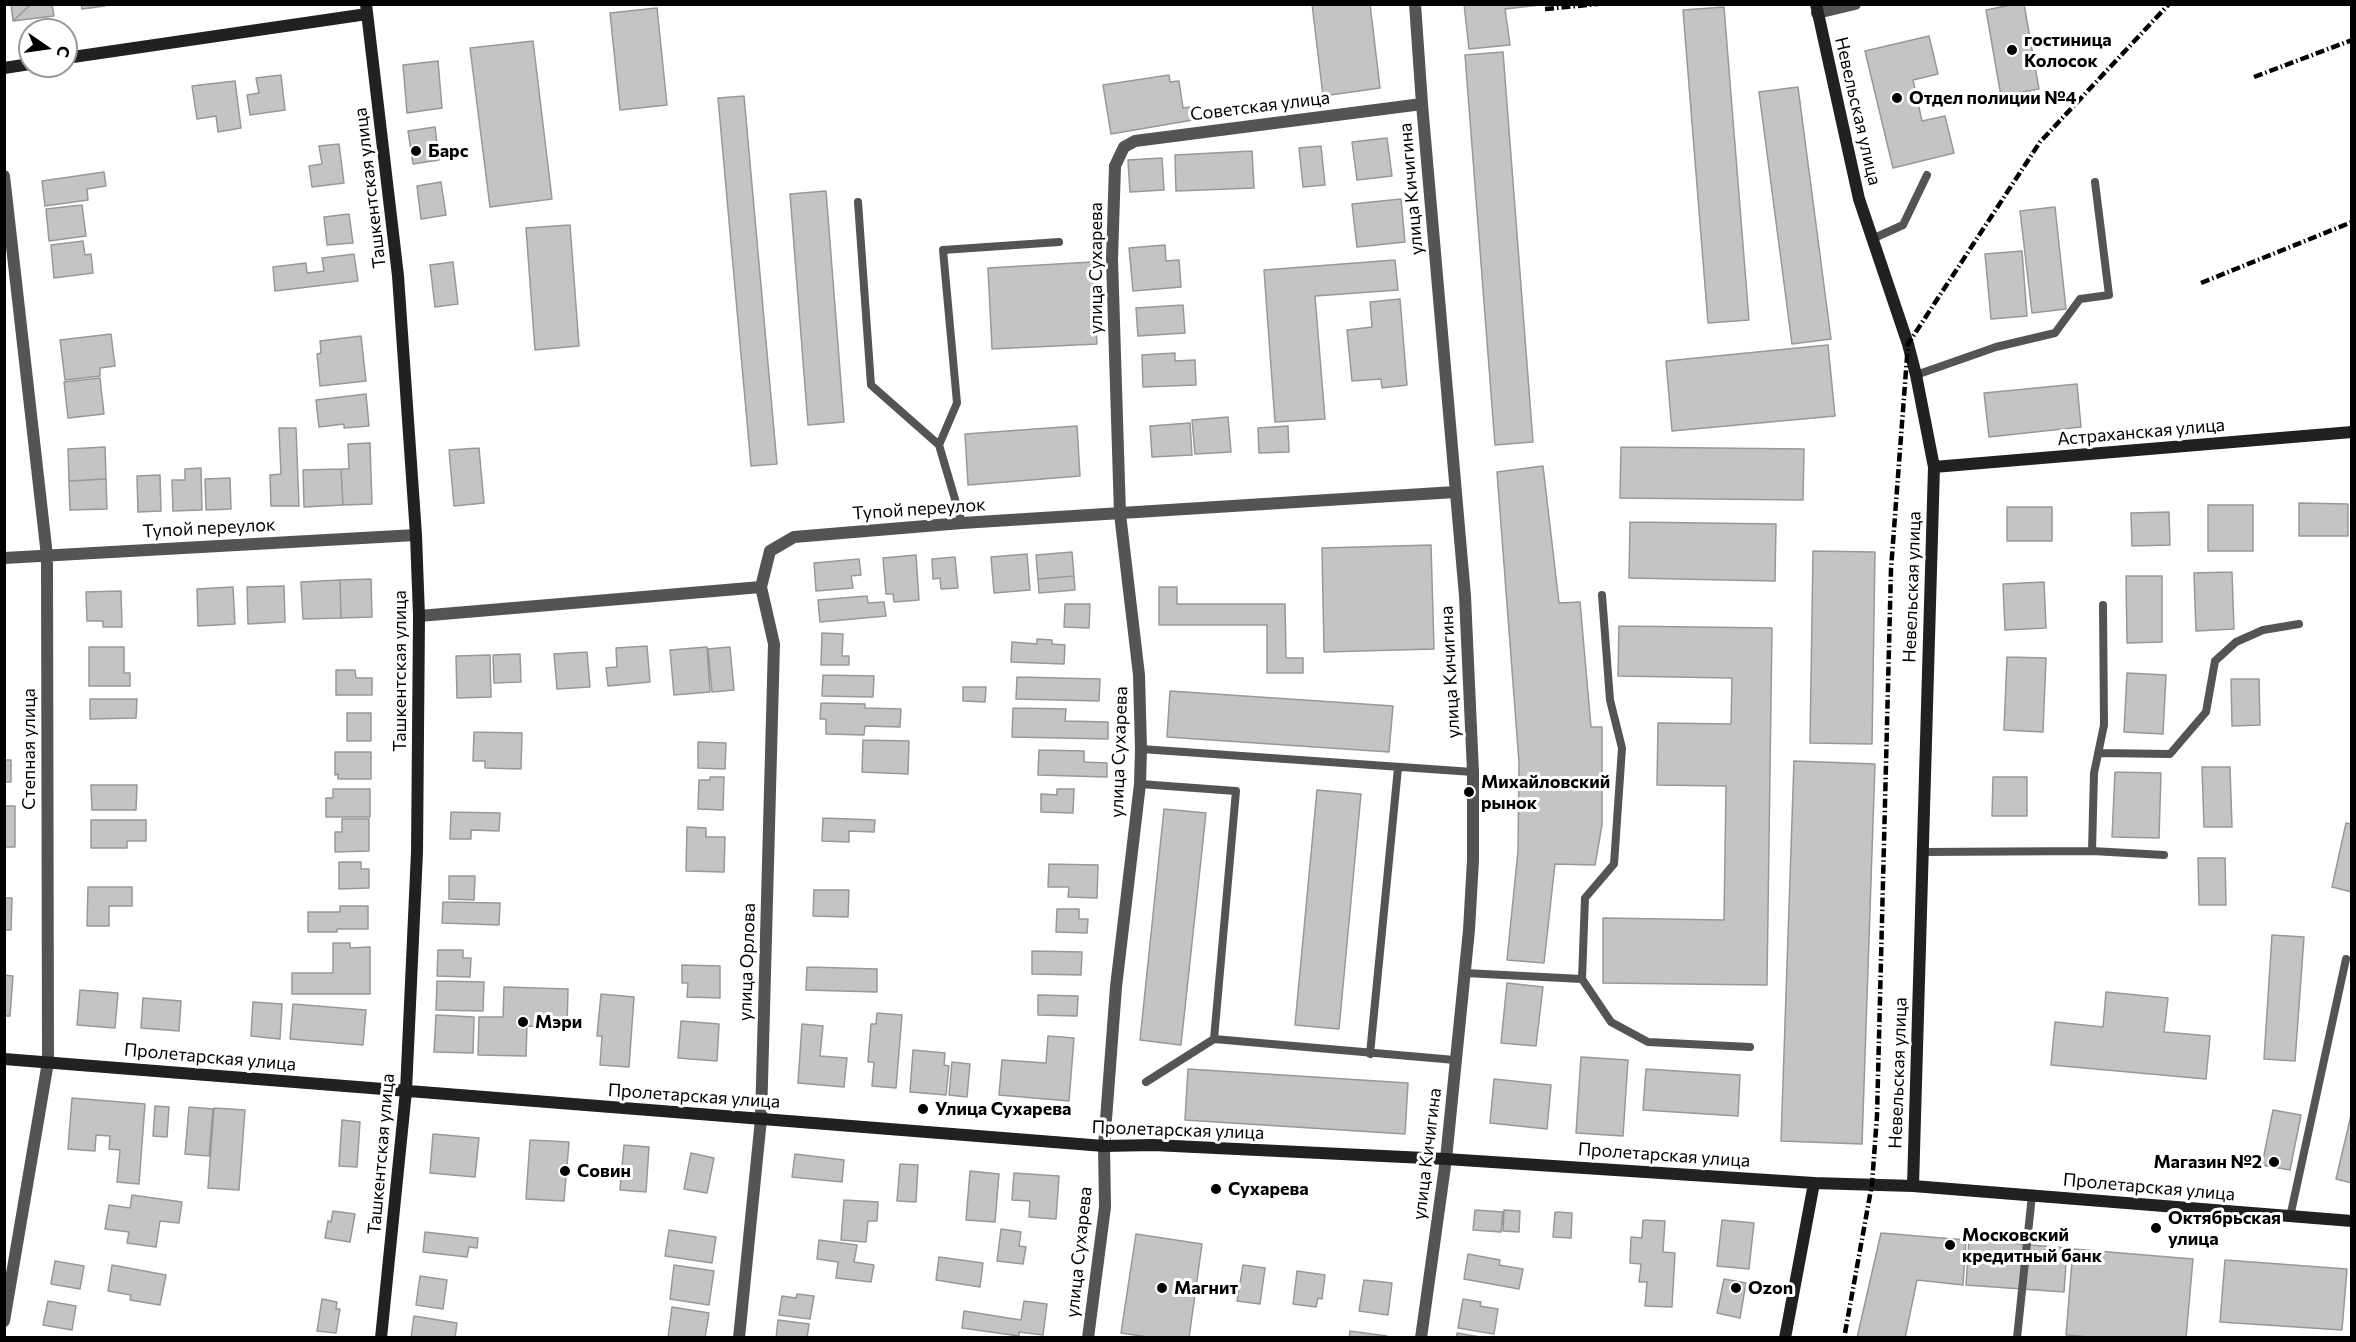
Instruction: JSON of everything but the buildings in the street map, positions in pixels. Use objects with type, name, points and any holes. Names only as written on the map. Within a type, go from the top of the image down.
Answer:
[{"type":"street","name":"улица Кичигина","points":[[1415,4],[1466,619],[1473,772],[1473,860],[1465,973],[1446,1159],[1421,1338]]},
{"type":"street","points":[[1817,9],[1855,4]]},
{"type":"street","points":[[78,56],[367,9]]},
{"type":"street","name":"Ташкентская улица","points":[[367,9],[398,276],[416,535],[419,616],[417,852],[406,1091],[381,1338]]},
{"type":"street","name":"Невельская улица","points":[[1817,9],[1859,199],[1916,375],[1934,467],[1913,1186]]},
{"type":"street","name":"Советская улица","points":[[1115,166],[1124,147],[1135,141],[1422,104]]},
{"type":"street","name":"улица Сухарева","points":[[1088,1338],[1106,1208],[1104,1146],[1116,987],[1140,784],[1141,749],[1139,675],[1120,514],[1112,259],[1115,166]]},
{"type":"street","name":"Степная улица","points":[[4,176],[47,556],[48,1062],[4,1321]]},
{"type":"street","name":"Астраханская улица","points":[[1934,467],[2352,432]]},
{"type":"street","name":"Тупой переулок","points":[[761,587],[770,550],[794,537],[962,523],[1455,492]]},
{"type":"street","name":"Тупой переулок","points":[[4,558],[416,535]]},
{"type":"street","points":[[419,616],[761,587]]},
{"type":"street","name":"улица Орлова","points":[[739,1338],[761,1119],[774,644],[761,587]]},
{"type":"street","name":"Пролетарская улица","points":[[4,1059],[1104,1146],[1153,1145],[1446,1159],[1814,1183],[1913,1186],[2352,1221]]},
{"type":"street","points":[[1785,1338],[1814,1183]]},
{"type":"lane","points":[[1872,239],[1903,225],[1927,175]]},
{"type":"lane","points":[[1916,375],[1996,347],[2055,333],[2080,299],[2109,295],[2095,182]]},
{"type":"lane","points":[[858,202],[871,385],[939,445],[962,523]]},
{"type":"lane","points":[[939,445],[957,403],[943,250],[1059,242]]},
{"type":"lane","points":[[1602,595],[1610,700],[1622,748],[1614,864],[1585,898],[1582,979],[1611,1022],[1648,1042],[1750,1047]]},
{"type":"lane","points":[[2092,851],[2094,773],[2104,725],[2103,605]]},
{"type":"lane","points":[[2098,753],[2170,754],[2206,712],[2215,661],[2236,642],[2263,630],[2299,624]]},
{"type":"lane","points":[[1141,749],[1473,772]]},
{"type":"lane","points":[[1370,1054],[1398,768]]},
{"type":"lane","points":[[1140,784],[1236,791],[1214,1039]]},
{"type":"lane","points":[[1923,852],[2092,851],[2164,855]]},
{"type":"lane","points":[[2290,1216],[2346,958]]},
{"type":"lane","points":[[1465,973],[1582,979]]},
{"type":"lane","points":[[1146,1082],[1214,1039],[1455,1060]]},
{"type":"lane","points":[[2017,1338],[2032,1196]]},
{"type":"railway","points":[[1545,9],[1598,4]]},
{"type":"railway","points":[[1845,1333],[1872,1184],[1877,1116],[1891,569],[1908,344],[2040,142],[2169,4]]},
{"type":"railway","points":[[2254,77],[2352,40]]},
{"type":"railway","points":[[2201,283],[2352,222]]},
{"type":"place","name":"гостиница Колосок","points":[[2012,50]]},
{"type":"place","name":"Отдел полиции №4","points":[[1897,98]]},
{"type":"place","name":"Барс","points":[[416,151]]},
{"type":"place","name":"Михайловский рынок","points":[[1469,792]]},
{"type":"place","name":"Мэри","points":[[523,1022]]},
{"type":"place","name":"Улица Сухарева","points":[[923,1109]]},
{"type":"place","name":"Магазин №2","points":[[2274,1162]]},
{"type":"place","name":"Совин","points":[[565,1171]]},
{"type":"place","name":"Сухарева","points":[[1216,1189]]},
{"type":"place","name":"Октябрьская улица","points":[[2156,1228]]},
{"type":"place","name":"Московский кредитный банк","points":[[1950,1245]]},
{"type":"place","name":"Магнит","points":[[1162,1288]]},
{"type":"place","name":"Ozon","points":[[1736,1288]]}]
